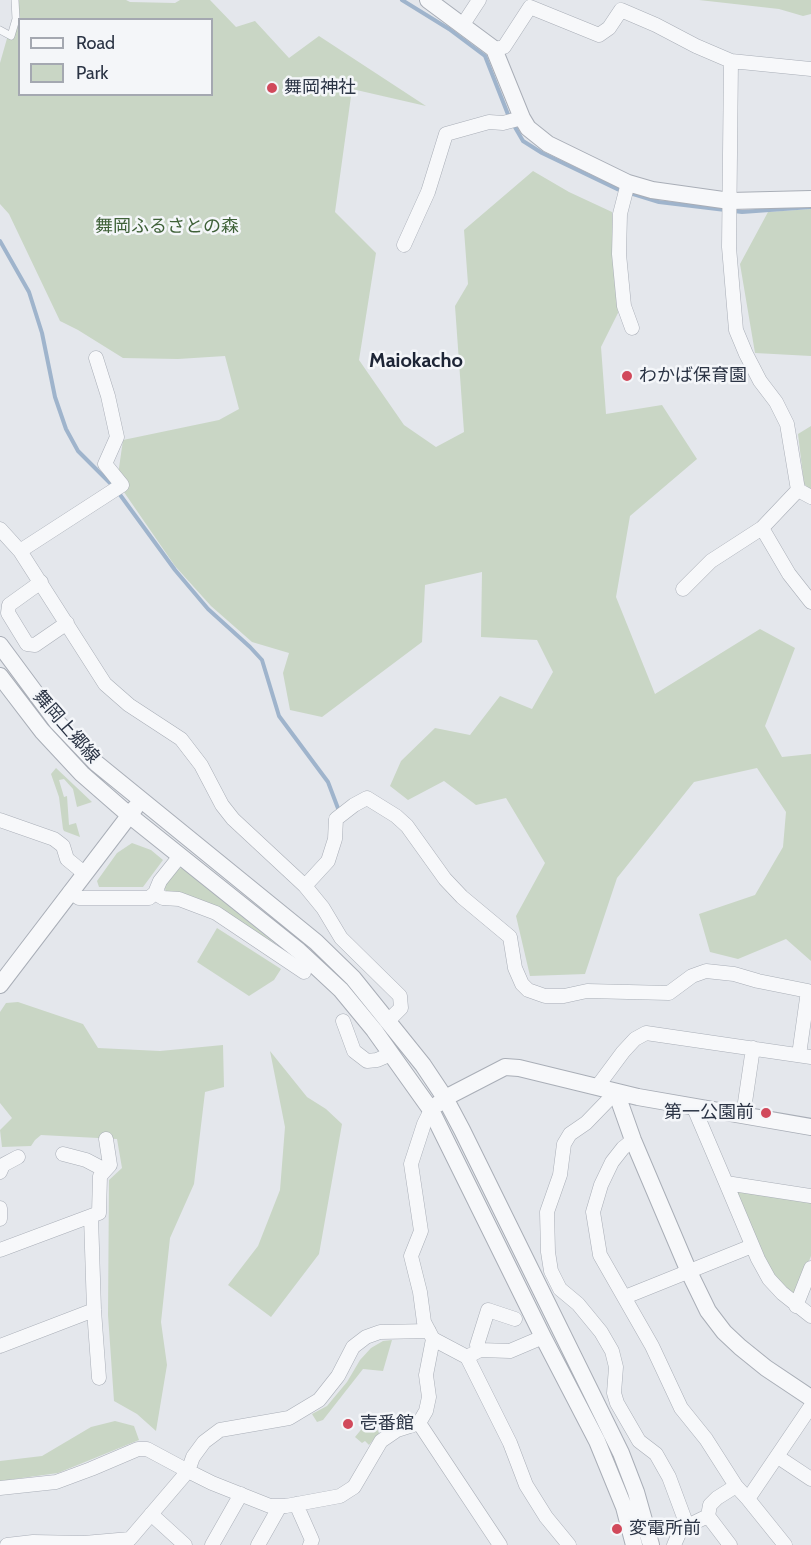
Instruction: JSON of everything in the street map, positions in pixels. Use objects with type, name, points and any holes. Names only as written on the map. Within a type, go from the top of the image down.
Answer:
[{"type":"street","points":[[428,0],[494,49],[522,118],[528,128],[548,144],[628,183],[652,190],[730,201],[811,199]]},
{"type":"street","points":[[462,26],[479,0]]},
{"type":"street","points":[[494,49],[504,47],[528,4],[599,35],[609,28],[623,5],[731,61],[811,69]]},
{"type":"street","points":[[731,61],[729,247],[736,330],[760,381],[776,402],[787,424],[798,490]]},
{"type":"street","points":[[404,245],[428,192],[446,134],[489,123],[502,123],[522,118]]},
{"type":"street","points":[[628,183],[620,214],[619,254],[624,306],[633,328]]},
{"type":"street","points":[[20,550],[122,486],[105,464],[117,437],[108,396],[96,358]]},
{"type":"street","points":[[798,490],[811,497]]},
{"type":"street","points":[[683,589],[711,561],[762,528],[798,490]]},
{"type":"street","points":[[762,528],[789,574],[811,602]]},
{"type":"street","points":[[0,529],[20,550],[105,684],[129,705],[181,739],[201,765],[222,805],[233,819],[305,886],[323,908],[341,938],[400,996],[401,1008],[388,1021]]},
{"type":"street","points":[[41,582],[9,605],[8,613],[27,645],[35,645],[67,623]]},
{"type":"street","name":"舞岡上郷線","points":[[0,645],[57,722],[96,763],[315,942],[354,978],[423,1065],[445,1098],[621,1453],[636,1492],[651,1545]]},
{"type":"street","name":"舞岡上郷線","points":[[0,676],[42,731],[74,765],[129,815],[299,951],[341,990],[391,1054],[431,1110],[597,1441],[624,1507],[634,1545]]},
{"type":"street","points":[[305,886],[328,861],[342,815],[367,798],[396,816],[407,826],[445,879],[462,897],[510,936],[515,968],[522,984],[528,990],[545,996],[564,996],[587,991],[669,993],[692,976],[706,970],[808,991],[805,1056],[646,1033],[623,1052],[597,1087]]},
{"type":"street","points":[[0,985],[141,800]]},
{"type":"street","points":[[0,820],[54,839],[63,846],[67,859],[84,873]]},
{"type":"street","points":[[70,892],[80,898],[149,898],[155,893],[160,881],[180,856]]},
{"type":"street","points":[[155,893],[164,898],[179,899],[216,913],[304,972]]},
{"type":"street","points":[[343,1021],[354,1051],[367,1060],[377,1060],[391,1054]]},
{"type":"street","points":[[743,1116],[753,1048]]},
{"type":"street","points":[[0,1488],[56,1482],[138,1449],[147,1449],[188,1471],[270,1506],[340,1496],[354,1487],[381,1441],[397,1430],[419,1423],[426,1411],[429,1396],[426,1375],[431,1335],[424,1322],[420,1292],[411,1256],[421,1231],[411,1164],[424,1124],[431,1110],[445,1098],[505,1067],[519,1068],[694,1108],[811,1127]]},
{"type":"street","points":[[616,1092],[633,1140],[708,1311],[724,1332],[766,1368],[811,1398]]},
{"type":"street","points":[[616,1092],[585,1123],[570,1134],[564,1144],[560,1175],[547,1212],[548,1252],[551,1270],[560,1288],[578,1304],[601,1332],[612,1351],[616,1367],[614,1393],[617,1403],[639,1441],[656,1454],[669,1477],[685,1520],[674,1545]]},
{"type":"street","points":[[694,1108],[752,1246],[769,1279],[796,1306],[811,1316]]},
{"type":"street","points":[[0,1250],[99,1213],[100,1176],[110,1164],[106,1139]]},
{"type":"street","points":[[633,1140],[623,1148],[604,1176],[593,1212],[600,1255],[607,1271],[625,1297],[652,1346],[681,1408],[700,1431],[736,1486],[785,1545]]},
{"type":"street","points":[[63,1154],[86,1160],[105,1170]]},
{"type":"street","points":[[0,1172],[3,1165],[18,1157]]},
{"type":"street","points":[[726,1183],[811,1196]]},
{"type":"street","points":[[0,1208],[0,1219]]},
{"type":"street","points":[[91,1217],[99,1378]]},
{"type":"street","points":[[625,1297],[752,1246]]},
{"type":"street","points":[[796,1306],[811,1268]]},
{"type":"street","points":[[0,1346],[94,1310]]},
{"type":"street","points":[[480,1350],[477,1345],[488,1310],[515,1319]]},
{"type":"street","points":[[7,1545],[33,1542],[85,1544],[129,1539],[188,1471],[193,1457],[204,1442],[220,1430],[289,1418],[319,1400],[338,1376],[353,1347],[366,1337],[380,1332],[431,1335],[467,1357],[506,1435],[526,1485],[546,1517],[569,1545]]},
{"type":"street","points":[[467,1357],[480,1350],[510,1351],[543,1337]]},
{"type":"street","points":[[748,1499],[811,1406]]},
{"type":"street","points":[[419,1423],[500,1545]]},
{"type":"street","points":[[778,1457],[811,1479]]},
{"type":"street","points":[[681,1529],[708,1516],[711,1505],[717,1498],[736,1486]]},
{"type":"street","points":[[212,1545],[241,1494]]},
{"type":"street","points":[[296,1504],[312,1540],[310,1545]]},
{"type":"street","points":[[258,1545],[280,1506]]},
{"type":"street","points":[[151,1514],[185,1545]]},
{"type":"street","points":[[708,1516],[730,1545]]},
{"type":"lane","points":[[0,30],[11,36],[16,19],[15,0]]},
{"type":"green space","name":"舞岡ふるさとの森","points":[[18,0],[126,0],[175,3],[180,0],[210,0],[236,27],[255,21],[289,58],[319,36],[426,106],[352,89],[335,212],[376,253],[359,360],[404,425],[436,447],[464,432],[455,306],[468,284],[464,230],[533,171],[569,192],[612,212],[618,313],[601,347],[606,414],[662,405],[697,459],[630,516],[616,597],[655,694],[760,629],[795,648],[765,726],[782,757],[811,754],[811,961],[786,939],[738,959],[710,952],[699,914],[755,895],[783,847],[786,812],[757,768],[694,782],[617,878],[585,974],[530,976],[516,916],[545,863],[506,798],[476,805],[444,781],[408,800],[390,786],[401,761],[435,728],[470,735],[500,696],[532,709],[553,672],[537,640],[481,637],[482,572],[425,585],[422,642],[322,717],[290,710],[283,673],[289,653],[252,642],[211,606],[175,566],[117,482],[123,440],[219,420],[239,409],[225,356],[178,359],[123,358],[60,321],[9,214],[0,204],[0,63]]},
{"type":"green space","points":[[699,0],[811,0],[811,14],[803,16],[779,9]]},
{"type":"green space","points":[[811,209],[811,356],[755,353],[740,264],[768,212]]},
{"type":"green space","points":[[811,426],[811,490],[804,484],[798,434]]},
{"type":"green space","points":[[56,768],[92,802],[77,807],[73,789],[64,779],[59,780],[64,797],[67,796],[69,825],[76,823],[80,837],[63,829],[59,797],[51,774]]},
{"type":"green space","points":[[132,843],[151,850],[163,860],[143,887],[99,887],[97,881],[117,853]]},
{"type":"green space","points":[[182,868],[277,945],[226,913],[166,892],[164,885],[177,869]]},
{"type":"green space","points":[[217,928],[281,969],[274,980],[249,996],[197,962]]},
{"type":"green space","points":[[18,1002],[83,1024],[98,1048],[160,1051],[223,1045],[224,1087],[205,1092],[194,1184],[170,1238],[161,1322],[167,1365],[156,1431],[137,1414],[114,1401],[108,1315],[109,1180],[122,1168],[117,1139],[41,1135],[31,1146],[2,1147],[0,1130],[12,1118],[0,1103],[0,1012],[6,1003]]},
{"type":"green space","points":[[270,1051],[307,1097],[326,1109],[342,1124],[319,1254],[271,1317],[228,1285],[258,1246],[280,1190],[285,1127]]},
{"type":"green space","points":[[739,1190],[811,1200],[811,1256],[796,1294],[790,1294],[772,1275],[736,1195]]},
{"type":"green space","points":[[392,1340],[383,1371],[363,1369],[323,1420],[317,1422],[312,1414],[327,1406],[347,1382],[360,1360],[371,1348],[383,1341]]},
{"type":"green space","points":[[369,1420],[374,1423],[379,1433],[369,1445],[355,1437]]},
{"type":"green space","points":[[115,1421],[134,1426],[139,1440],[58,1473],[0,1481],[0,1461],[42,1456],[91,1427]]},
{"type":"waterway","points":[[402,0],[449,29],[485,56],[509,117],[523,141],[542,153],[617,189],[659,202],[742,212],[811,207]]},
{"type":"waterway","points":[[0,241],[29,292],[42,333],[55,397],[66,429],[78,451],[113,486]]},
{"type":"waterway","points":[[118,492],[175,570],[208,609],[262,660],[279,716],[328,782],[339,811]]},
{"type":"place","name":"舞岡神社","points":[[272,88]]},
{"type":"place","name":"わかば保育園","points":[[627,376]]},
{"type":"place","name":"第一公園前","points":[[766,1113]]},
{"type":"place","name":"壱番館","points":[[348,1424]]},
{"type":"place","name":"変電所前","points":[[617,1529]]},
{"type":"district","name":"Maiokacho","points":[[416,361]]}]
